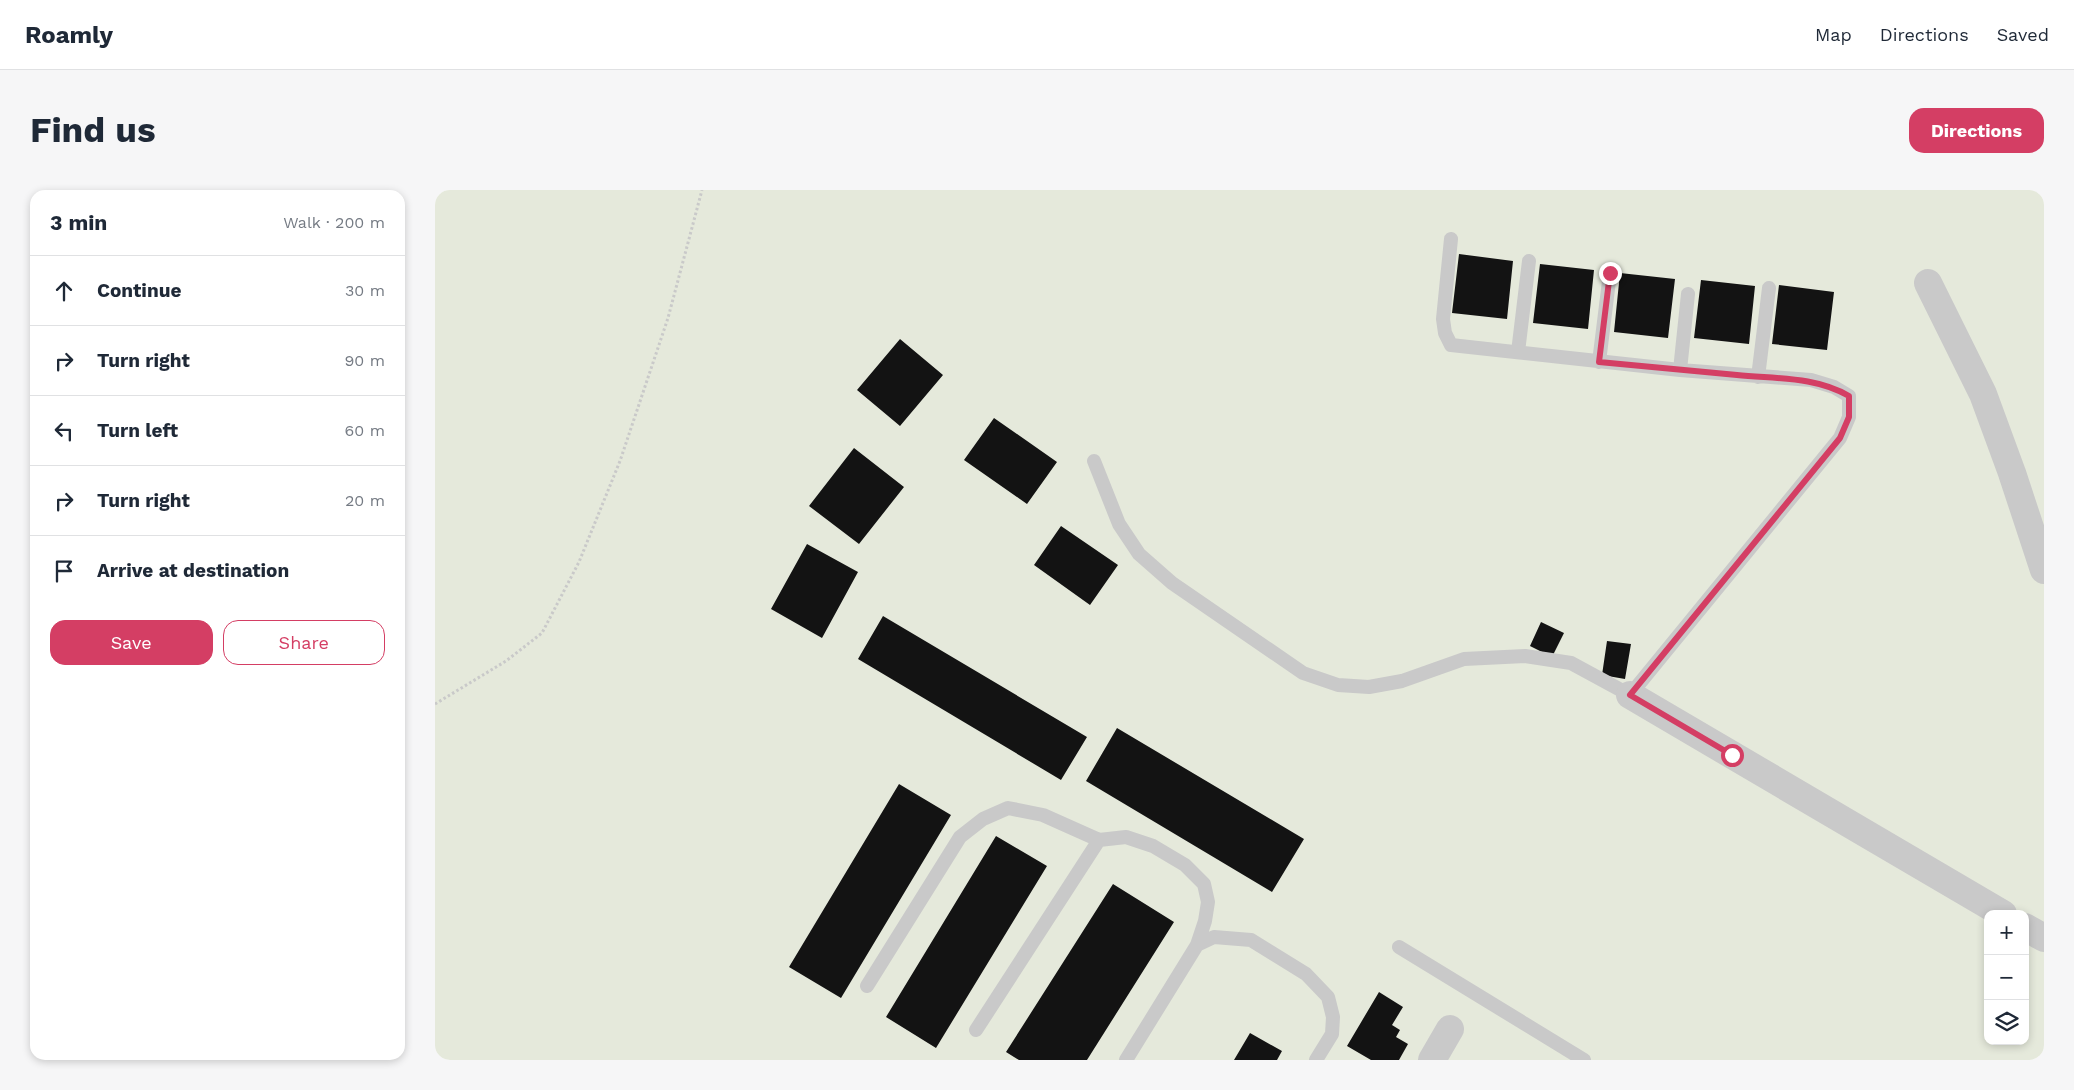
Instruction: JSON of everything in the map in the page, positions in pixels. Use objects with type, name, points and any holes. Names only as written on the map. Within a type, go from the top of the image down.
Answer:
[{"type":"street","points":[[1928,283],[1983,394],[2013,473],[2044,570]]},
{"type":"street","points":[[1630,695],[1996,910]]},
{"type":"street","points":[[2029,929],[2044,938]]},
{"type":"street","points":[[1432,1060],[1450,1029]]},
{"type":"lane","points":[[1094,461],[1119,524],[1139,554],[1172,582],[1303,673],[1339,685],[1369,687],[1401,681],[1464,659],[1525,656],[1571,663],[1630,695],[1840,438],[1849,417],[1849,396],[1833,387],[1811,380],[1680,370],[1451,345],[1445,333],[1443,319],[1451,239]]},
{"type":"lane","points":[[1518,352],[1529,261]]},
{"type":"lane","points":[[1599,362],[1610,273]]},
{"type":"lane","points":[[1758,377],[1769,288]]},
{"type":"lane","points":[[1680,370],[1688,294]]},
{"type":"lane","points":[[867,986],[960,837],[983,819],[1008,808],[1043,815],[1099,840],[1126,837],[1153,846],[1185,866],[1204,884],[1207,902],[1205,921],[1197,945],[1127,1060]]},
{"type":"lane","points":[[976,1030],[1099,840]]},
{"type":"lane","points":[[1197,945],[1214,937],[1251,940],[1306,974],[1328,997],[1333,1017],[1331,1034],[1317,1060]]},
{"type":"lane","points":[[1399,948],[1584,1060]]},
{"type":"path","points":[[435,704],[506,660],[542,633],[579,562],[620,461],[668,318],[702,190]]},
{"type":"shaded area","points":[[435,190],[2044,190],[2044,1060],[435,1060]]},
{"type":"building","points":[[1459,254],[1513,261],[1507,319],[1452,313]]},
{"type":"building","points":[[1540,264],[1594,270],[1588,329],[1533,323]]},
{"type":"building","points":[[1620,273],[1675,279],[1668,338],[1614,332]]},
{"type":"building","points":[[1701,280],[1755,286],[1749,344],[1694,338]]},
{"type":"building","points":[[1779,285],[1834,292],[1827,350],[1772,344]]},
{"type":"building","points":[[900,339],[943,375],[900,426],[857,390]]},
{"type":"building","points":[[994,418],[1057,462],[1027,504],[964,460]]},
{"type":"building","points":[[854,448],[904,487],[859,544],[809,506]]},
{"type":"building","points":[[1061,526],[1118,565],[1090,605],[1034,565]]},
{"type":"building","points":[[807,544],[858,572],[822,638],[771,609]]},
{"type":"building","points":[[883,616],[1087,737],[1061,780],[858,659]]},
{"type":"building","points":[[1541,622],[1564,633],[1552,657],[1530,646]]},
{"type":"building","points":[[1607,641],[1631,644],[1625,679],[1602,675]]},
{"type":"building","points":[[1117,728],[1304,839],[1272,892],[1086,781]]},
{"type":"building","points":[[899,784],[951,815],[841,998],[789,967]]},
{"type":"building","points":[[996,836],[1047,866],[936,1048],[886,1017]]},
{"type":"building","points":[[1113,884],[1174,922],[1087,1060],[1019,1060],[1006,1052]]},
{"type":"building","points":[[1379,992],[1403,1007],[1392,1025],[1400,1030],[1396,1037],[1408,1044],[1399,1060],[1371,1060],[1347,1046]]},
{"type":"building","points":[[1250,1033],[1282,1051],[1277,1060],[1234,1060]]},
{"type":"route","points":[[1610,273],[1599,362],[1787,380],[1811,380],[1833,387],[1849,396],[1849,417],[1840,438],[1630,695],[1732,755]]}]
